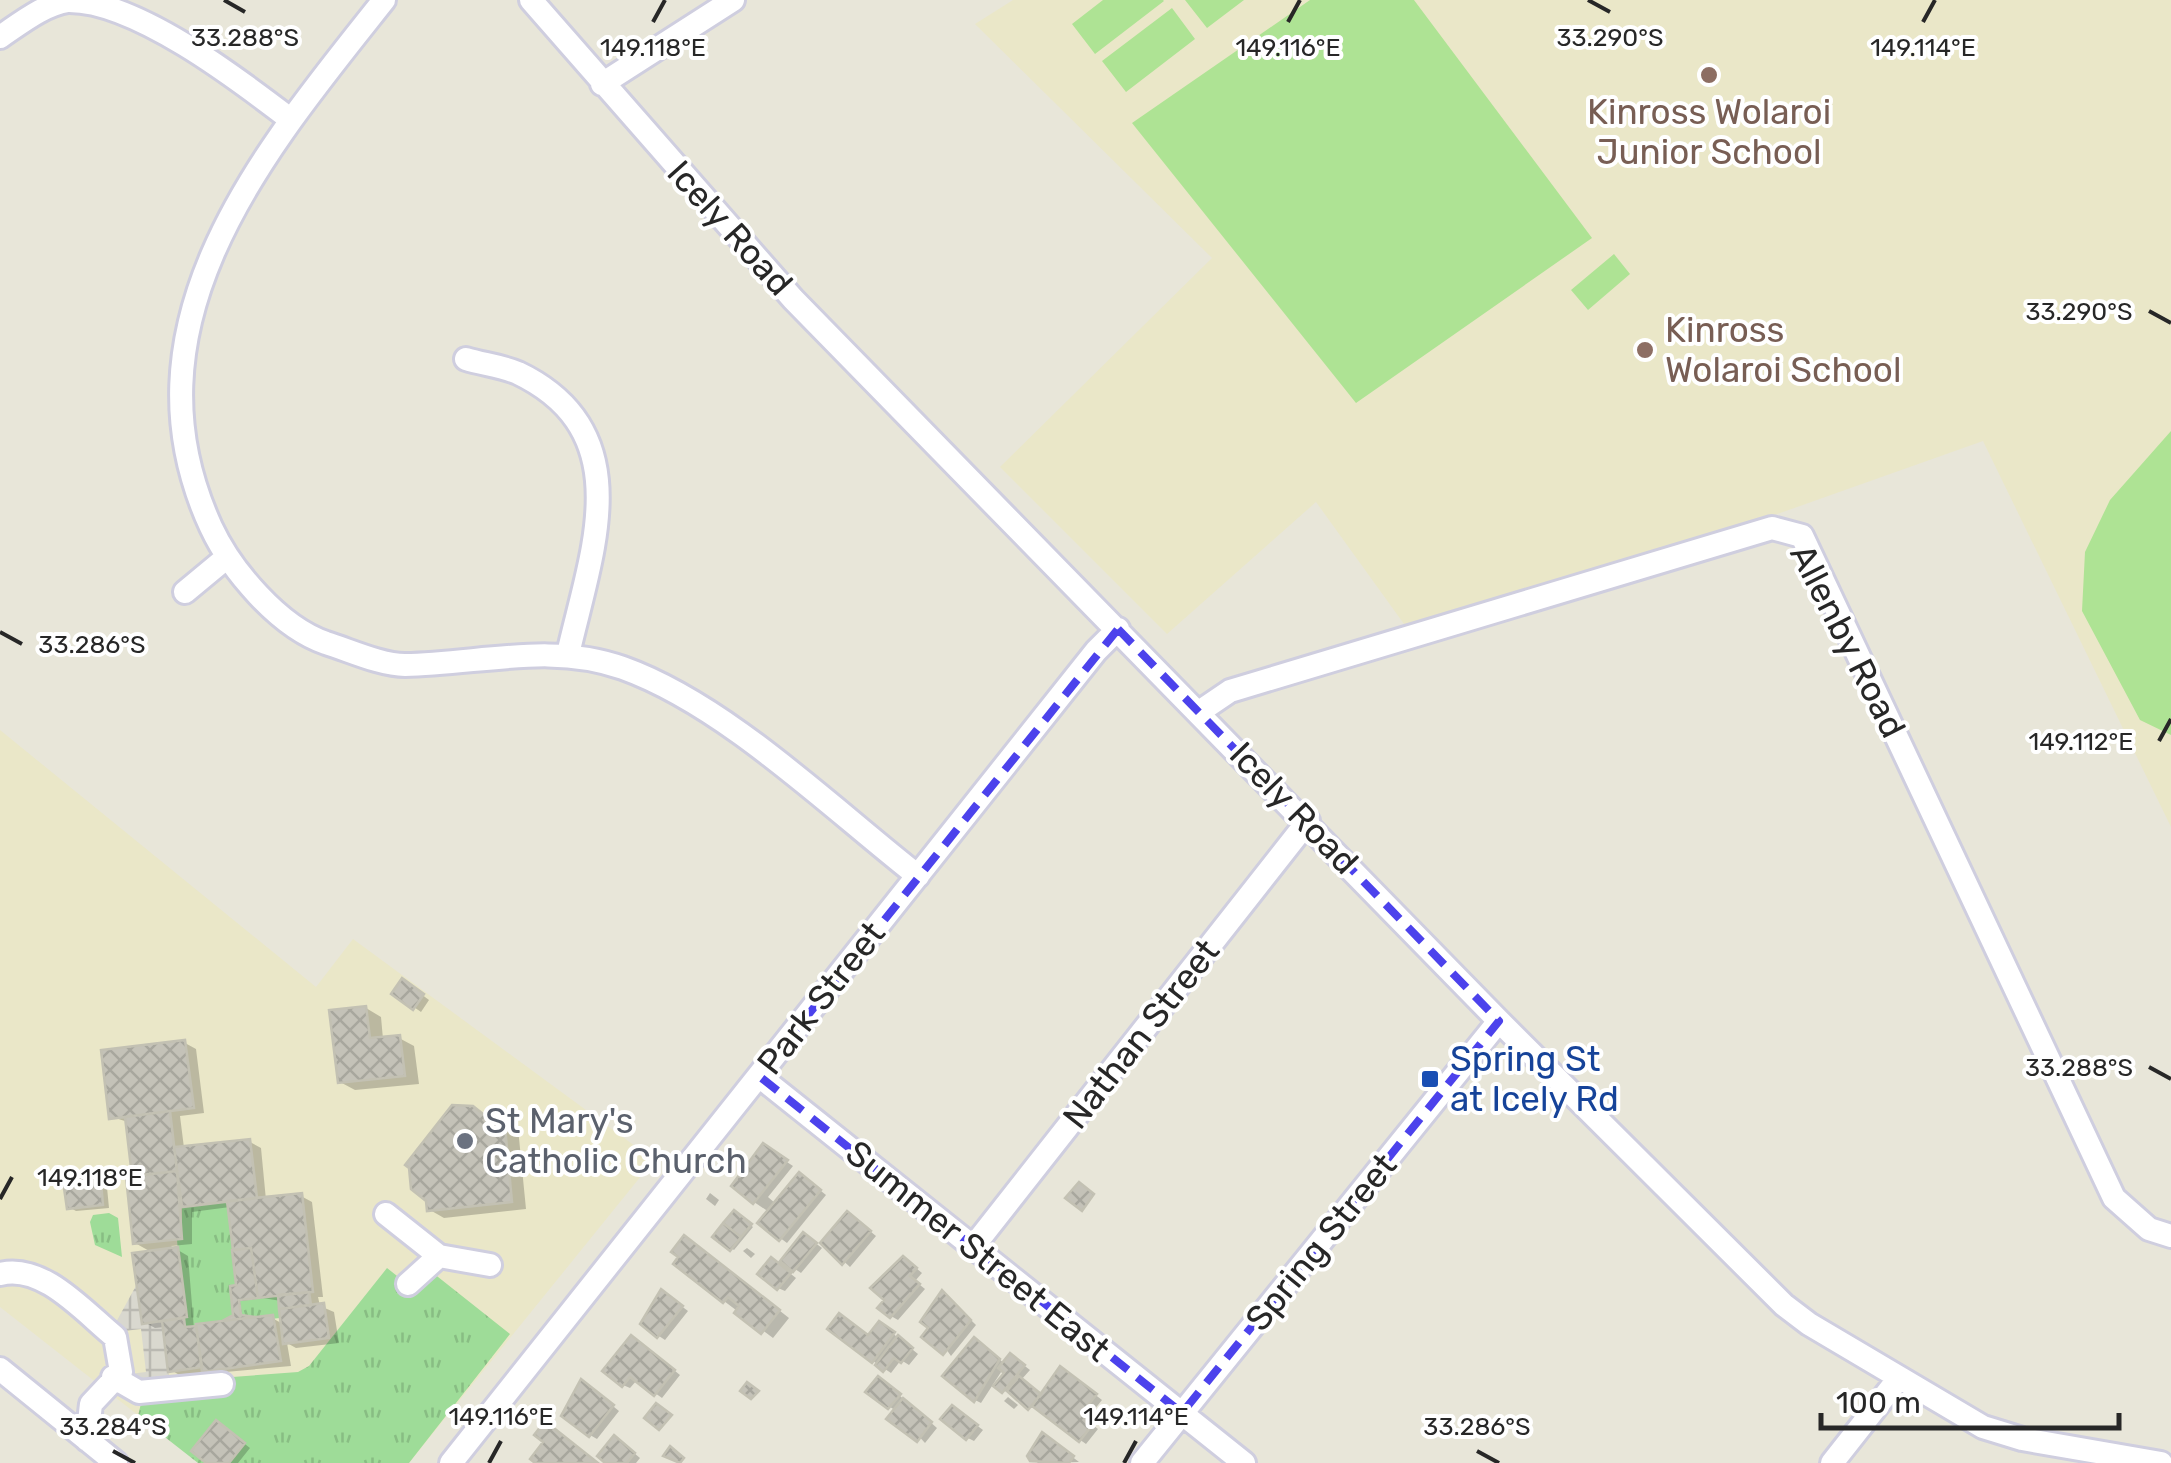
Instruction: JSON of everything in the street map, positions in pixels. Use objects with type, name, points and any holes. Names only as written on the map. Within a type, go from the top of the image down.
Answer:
[{"type":"street","points":[[0,37],[40,11],[70,0],[117,8],[197,47],[290,119]]},
{"type":"street","points":[[384,0],[290,119],[233,209],[212,253],[185,346],[180,406],[187,454],[202,507],[226,558],[260,598],[320,641],[401,665],[568,654],[623,668],[706,709],[918,876]]},
{"type":"street","name":"Icely Road","points":[[531,0],[760,264],[1308,820],[1500,1021],[1784,1305],[1983,1427],[2022,1438],[2161,1463]]},
{"type":"street","points":[[602,84],[733,0]]},
{"type":"street","points":[[466,360],[518,374],[565,408],[592,446],[602,505],[568,654]]},
{"type":"street","name":"Allenby Road","points":[[1199,712],[1230,692],[1772,528],[1802,536],[2114,1198],[2139,1222],[2171,1236]]},
{"type":"street","points":[[185,592],[226,558]]},
{"type":"street","name":"Park Street","points":[[451,1463],[1096,651],[1118,629]]},
{"type":"street","name":"Nathan Street","points":[[973,1246],[1308,820]]},
{"type":"street","name":"Spring Street","points":[[1142,1463],[1500,1021]]},
{"type":"street","name":"Summer Street East","points":[[759,1076],[1244,1463]]},
{"type":"street","points":[[386,1214],[439,1256],[490,1265]]},
{"type":"street","points":[[408,1284],[439,1256]]},
{"type":"street","points":[[0,1274],[19,1271],[42,1279],[114,1337],[122,1372],[113,1377],[89,1409],[87,1440]]},
{"type":"street","points":[[0,1370],[116,1463]]},
{"type":"street","points":[[113,1377],[139,1392],[222,1384]]},
{"type":"street","points":[[1832,1463],[1899,1378]]},
{"type":"highlighted area","points":[[1118,629],[1499,1021],[1182,1413],[759,1076]]},
{"type":"shaded area","name":"Kinross Wolaroi School","points":[[1013,0],[2171,0],[2171,827],[1983,441],[1417,642],[1316,502],[1167,634],[1000,467],[1212,258],[975,24]]},
{"type":"shaded area","points":[[0,730],[316,987],[353,939],[654,1160],[409,1463],[199,1463],[0,1307]]},
{"type":"shaded area","points":[[137,1284],[142,1323],[162,1321],[170,1385],[138,1388],[129,1374],[146,1372],[141,1329],[124,1331],[115,1324]]},
{"type":"green space","points":[[1103,0],[1164,1],[1095,54],[1072,24]]},
{"type":"green space","points":[[1185,0],[1244,0],[1207,28]]},
{"type":"green space","points":[[1310,0],[1414,0],[1592,238],[1356,403],[1132,123]]},
{"type":"green space","points":[[1172,8],[1195,39],[1126,92],[1102,61]]},
{"type":"green space","points":[[1614,254],[1630,274],[1588,310],[1571,290]]},
{"type":"green space","points":[[2171,431],[2171,735],[2140,720],[2082,611],[2085,552],[2110,500]]},
{"type":"green space","points":[[227,1201],[278,1295],[280,1318],[185,1327],[177,1240],[182,1239],[182,1207]]},
{"type":"green space","points":[[109,1213],[118,1218],[122,1257],[95,1245],[90,1222],[93,1215]]},
{"type":"green space","points":[[387,1268],[411,1287],[428,1269],[510,1334],[409,1463],[198,1463],[138,1416],[143,1395],[219,1378],[298,1372],[309,1366]]},
{"type":"building","points":[[402,978],[424,994],[413,1010],[391,994]]},
{"type":"building","points":[[366,1006],[370,1038],[400,1035],[405,1076],[338,1083],[329,1010]]},
{"type":"building","points":[[185,1040],[194,1108],[109,1119],[101,1050]]},
{"type":"building","name":"St Mary's Catholic Church","points":[[452,1105],[473,1106],[488,1118],[504,1116],[512,1202],[427,1211],[426,1201],[411,1189],[409,1168],[405,1165]]},
{"type":"building","points":[[170,1111],[177,1171],[132,1176],[125,1117]]},
{"type":"building","points":[[250,1139],[257,1198],[182,1207],[174,1147]]},
{"type":"building","points":[[763,1143],[788,1160],[753,1204],[731,1186]]},
{"type":"building","points":[[100,1171],[103,1205],[67,1209],[62,1174]]},
{"type":"building","points":[[177,1171],[182,1239],[133,1244],[126,1177]]},
{"type":"building","points":[[799,1172],[821,1190],[779,1241],[757,1223]]},
{"type":"building","points":[[1079,1182],[1094,1194],[1082,1211],[1065,1198]]},
{"type":"building","points":[[302,1193],[313,1292],[258,1298],[251,1248],[233,1250],[227,1201]]},
{"type":"building","points":[[734,1210],[752,1224],[741,1237],[723,1223]]},
{"type":"building","points":[[847,1211],[871,1231],[842,1265],[820,1243]]},
{"type":"building","points":[[723,1223],[741,1237],[730,1251],[712,1237]]},
{"type":"building","points":[[803,1232],[817,1243],[793,1272],[780,1261]]},
{"type":"building","points":[[684,1235],[780,1310],[761,1334],[734,1313],[739,1306],[728,1297],[723,1303],[673,1264],[678,1257],[671,1252]]},
{"type":"building","points":[[178,1247],[187,1317],[142,1324],[132,1253]]},
{"type":"building","points":[[251,1248],[258,1298],[239,1300],[241,1315],[255,1317],[222,1321],[233,1315],[230,1286],[236,1285],[232,1250]]},
{"type":"building","points":[[903,1256],[917,1268],[910,1276],[920,1284],[890,1318],[877,1308],[884,1300],[870,1288]]},
{"type":"building","points":[[771,1257],[791,1273],[777,1290],[757,1274]]},
{"type":"building","points":[[661,1289],[683,1306],[657,1338],[640,1324]]},
{"type":"building","points":[[942,1290],[971,1320],[943,1355],[921,1337],[928,1328],[920,1322]]},
{"type":"building","points":[[309,1292],[311,1305],[279,1309],[278,1295]]},
{"type":"building","points":[[324,1303],[329,1338],[283,1344],[279,1309]]},
{"type":"building","points":[[839,1313],[868,1335],[879,1321],[895,1332],[872,1363],[827,1329]]},
{"type":"building","points":[[273,1315],[281,1361],[202,1372],[196,1324]]},
{"type":"building","points":[[184,1318],[185,1327],[196,1326],[202,1367],[168,1372],[162,1321]]},
{"type":"building","points":[[631,1335],[675,1370],[654,1396],[630,1377],[622,1387],[602,1371]]},
{"type":"building","points":[[898,1335],[913,1348],[901,1363],[894,1358],[883,1372],[875,1365]]},
{"type":"building","points":[[974,1337],[1000,1359],[974,1402],[942,1376]]},
{"type":"building","points":[[1010,1353],[1025,1365],[1002,1393],[993,1386],[1004,1373],[998,1368]]},
{"type":"building","points":[[1060,1366],[1097,1394],[1081,1414],[1093,1424],[1079,1442],[1032,1406]]},
{"type":"building","points":[[878,1376],[901,1394],[888,1409],[865,1392]]},
{"type":"building","points":[[1019,1376],[1041,1394],[1028,1410],[1007,1391]]},
{"type":"building","points":[[581,1379],[614,1405],[589,1437],[561,1416]]},
{"type":"building","points":[[747,1382],[759,1391],[751,1399],[740,1391]]},
{"type":"building","points":[[903,1398],[932,1422],[917,1442],[886,1419]]},
{"type":"building","points":[[656,1403],[672,1415],[659,1430],[644,1418]]},
{"type":"building","points":[[952,1405],[978,1425],[966,1440],[940,1419]]},
{"type":"building","points":[[216,1420],[245,1443],[229,1463],[206,1463],[191,1451]]},
{"type":"building","points":[[545,1421],[598,1463],[535,1463],[530,1459],[543,1442],[534,1435]]},
{"type":"building","points":[[1042,1432],[1074,1456],[1069,1463],[1030,1461],[1027,1456]]},
{"type":"building","points":[[614,1435],[635,1453],[627,1463],[605,1463],[597,1456]]},
{"type":"building","points":[[670,1446],[684,1458],[680,1463],[663,1456]]},
{"type":"place","name":"Kinross Wolaroi Junior School","points":[[1709,75]]},
{"type":"place","name":"Kinross Wolaroi School","points":[[1645,350]]},
{"type":"place","name":"Spring St at Icely Rd","points":[[1430,1079]]},
{"type":"place","name":"St Mary's Catholic Church","points":[[465,1141]]}]
